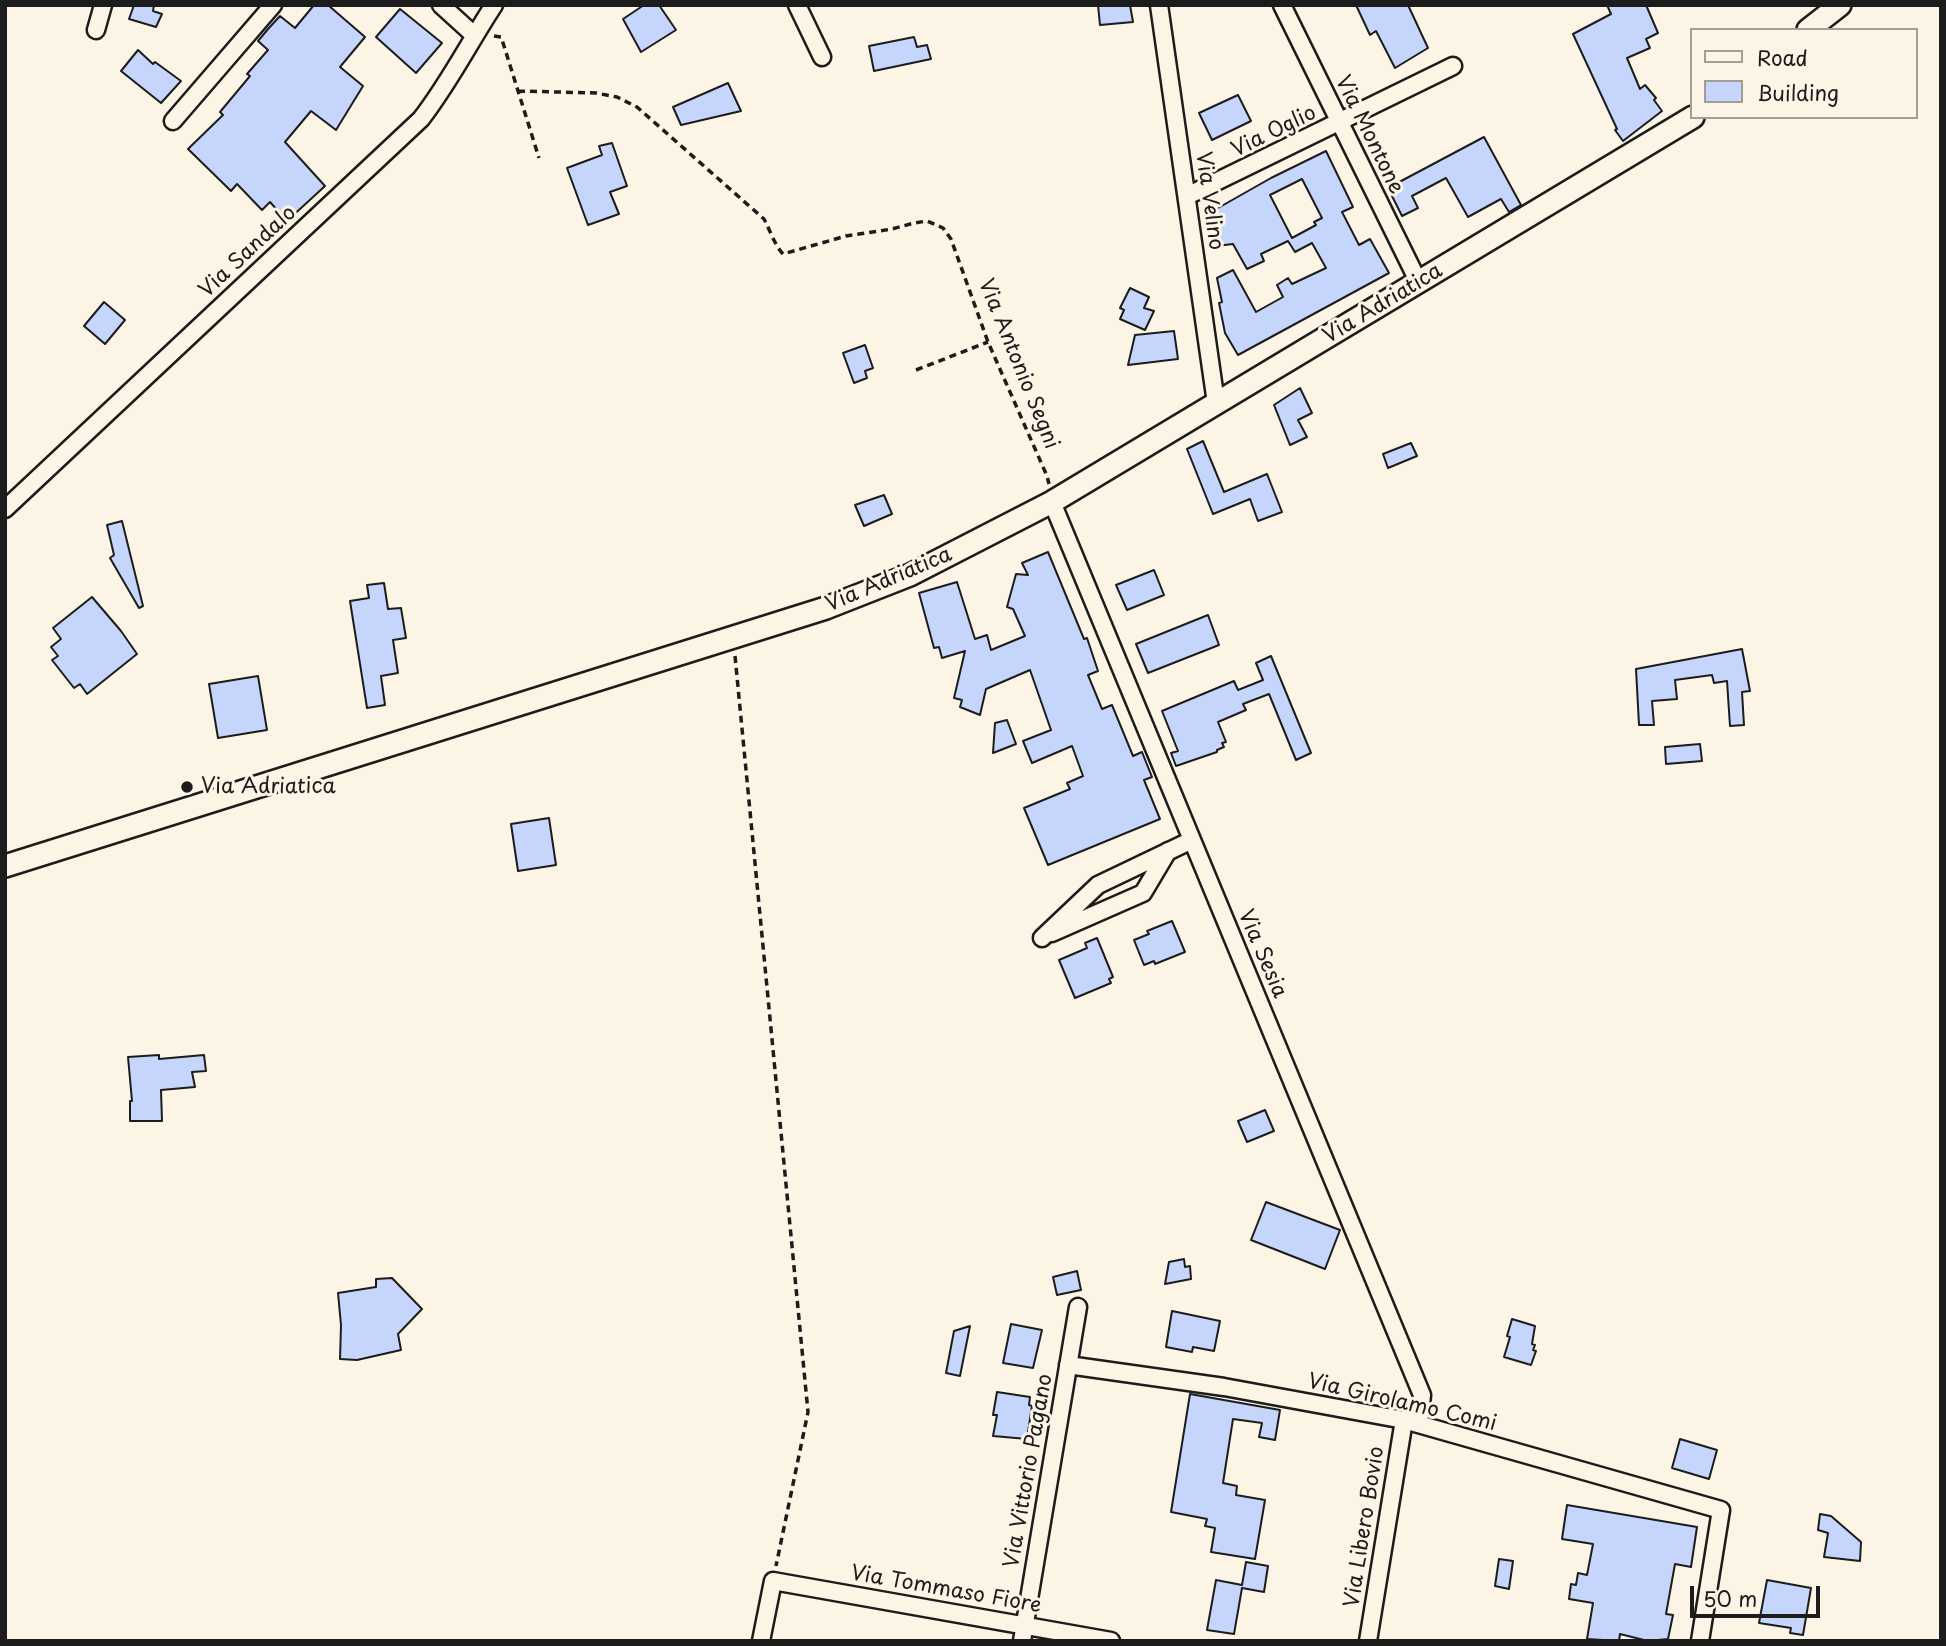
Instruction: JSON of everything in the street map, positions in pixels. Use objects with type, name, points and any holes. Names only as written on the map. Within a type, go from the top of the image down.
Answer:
[{"type":"street","points":[[96,30],[103,5]]},
{"type":"street","points":[[173,121],[273,5]]},
{"type":"street","points":[[440,5],[474,35]]},
{"type":"street","name":"Via Sandalo","points":[[5,509],[421,119],[444,88],[474,35],[495,5]]},
{"type":"street","points":[[797,5],[822,57]]},
{"type":"street","name":"Via Velino","points":[[1159,5],[1216,403]]},
{"type":"street","name":"Via Montone","points":[[1282,5],[1419,283]]},
{"type":"street","points":[[1811,28],[1840,5]]},
{"type":"street","name":"Via Oglio","points":[[1187,196],[1453,66]]},
{"type":"street","name":"Via Adriatica","points":[[5,866],[826,608],[910,575],[1052,502],[1690,119]]},
{"type":"street","name":"Via Sesia","points":[[1052,502],[1422,1395],[1412,1422]]},
{"type":"street","points":[[1168,851],[1143,893],[1042,938],[1098,885],[1168,851],[1192,840]]},
{"type":"street","name":"Via Vittorio Pagano","points":[[1023,1633],[1078,1307]]},
{"type":"street","name":"Via Girolamo Comi","points":[[1068,1365],[1224,1387],[1412,1422],[1721,1510],[1700,1641]]},
{"type":"street","name":"Via Libero Bovio","points":[[1368,1641],[1412,1422]]},
{"type":"street","points":[[761,1641],[773,1581]]},
{"type":"street","name":"Via Tommaso Fiore","points":[[773,1581],[1023,1633],[1111,1641]]},
{"type":"path","points":[[474,35],[501,37],[539,158]]},
{"type":"path","name":"Via Antonio Segni","points":[[518,91],[596,93],[617,97],[637,107],[764,219],[783,254],[846,236],[928,221],[939,224],[951,239],[988,342],[1047,476],[1052,502]]},
{"type":"path","points":[[916,370],[988,342]]},
{"type":"path","points":[[733,637],[808,1412],[773,1581]]},
{"type":"building","points":[[134,5],[154,5],[153,11],[162,14],[156,27],[129,19]]},
{"type":"building","points":[[314,5],[328,5],[365,37],[340,67],[363,86],[336,130],[311,111],[285,142],[325,186],[287,221],[270,202],[262,210],[237,184],[231,191],[188,149],[223,115],[220,112],[268,50],[258,41],[268,29],[280,16],[295,28]]},
{"type":"building","points":[[644,5],[659,5],[676,30],[641,52],[623,19]]},
{"type":"building","points":[[1098,5],[1130,5],[1133,22],[1100,25]]},
{"type":"building","points":[[1356,5],[1408,5],[1428,48],[1395,68],[1376,31],[1370,35]]},
{"type":"building","points":[[1607,5],[1646,5],[1658,33],[1646,39],[1650,48],[1627,58],[1640,89],[1645,85],[1662,111],[1623,141],[1615,130],[1617,129],[1573,34],[1611,14]]},
{"type":"building","points":[[400,9],[442,43],[416,73],[376,37]]},
{"type":"building","points":[[914,37],[917,47],[927,45],[931,59],[874,71],[869,46]]},
{"type":"building","points":[[138,50],[153,64],[155,62],[181,81],[161,103],[121,71]]},
{"type":"building","points":[[728,83],[741,111],[681,125],[673,107]]},
{"type":"building","points":[[1238,95],[1251,121],[1212,140],[1199,113]]},
{"type":"building","points":[[1484,137],[1521,205],[1509,212],[1501,199],[1468,217],[1446,178],[1412,196],[1418,208],[1402,216],[1388,188]]},
{"type":"building","points":[[612,143],[627,186],[610,192],[619,214],[588,225],[567,168],[602,155],[599,146]]},
{"type":"building","points":[[1326,151],[1353,207],[1342,212],[1359,245],[1370,239],[1389,273],[1238,355],[1225,333],[1217,278],[1233,270],[1256,312],[1283,297],[1277,285],[1288,278],[1292,284],[1326,268],[1312,243],[1295,252],[1288,241],[1261,254],[1264,261],[1247,269],[1233,244],[1216,246],[1211,212]],"holes":[[[1302,179],[1322,218],[1314,222],[1316,225],[1292,238],[1270,195]]]},
{"type":"building","points":[[1130,288],[1149,297],[1144,308],[1154,311],[1145,330],[1120,319],[1124,310],[1120,308]]},
{"type":"building","points":[[104,302],[125,320],[105,344],[84,326]]},
{"type":"building","points":[[1174,331],[1178,359],[1128,365],[1135,335]]},
{"type":"building","points":[[865,345],[873,368],[865,371],[867,378],[854,383],[843,353]]},
{"type":"building","points":[[1300,388],[1312,413],[1298,420],[1307,437],[1290,445],[1274,405]]},
{"type":"building","points":[[1203,441],[1224,492],[1267,474],[1282,512],[1258,521],[1250,499],[1213,514],[1187,449]]},
{"type":"building","points":[[1411,443],[1417,456],[1388,468],[1383,454]]},
{"type":"building","points":[[884,495],[892,514],[864,526],[855,505]]},
{"type":"building","points":[[122,521],[143,606],[139,608],[110,558],[114,555],[107,525]]},
{"type":"building","points":[[1048,552],[1084,639],[1087,638],[1098,671],[1088,675],[1102,709],[1112,705],[1133,756],[1142,752],[1152,777],[1144,780],[1160,819],[1048,865],[1024,808],[1070,789],[1067,783],[1083,776],[1072,746],[1032,763],[1023,741],[1051,730],[1030,670],[986,689],[980,715],[960,707],[962,700],[954,698],[965,651],[942,658],[939,647],[934,648],[919,593],[957,582],[975,639],[987,635],[991,650],[1025,636],[1013,609],[1007,607],[1016,574],[1028,575],[1022,563]]},
{"type":"building","points":[[1154,570],[1164,595],[1127,610],[1116,585]]},
{"type":"building","points":[[384,583],[388,609],[401,608],[406,638],[393,640],[398,673],[381,676],[385,705],[367,708],[350,601],[369,598],[367,585]]},
{"type":"building","points":[[92,597],[137,654],[87,694],[80,684],[74,688],[52,660],[58,656],[51,647],[61,639],[53,628]]},
{"type":"building","points":[[1208,615],[1219,645],[1148,673],[1136,644]]},
{"type":"building","points":[[1742,649],[1750,691],[1742,692],[1744,725],[1730,726],[1727,681],[1714,683],[1712,675],[1675,680],[1677,699],[1652,701],[1654,725],[1639,725],[1636,669]]},
{"type":"building","points":[[1271,656],[1311,753],[1296,760],[1269,694],[1243,704],[1246,710],[1218,722],[1226,742],[1222,743],[1224,747],[1176,766],[1171,753],[1178,751],[1162,711],[1234,681],[1238,690],[1263,680],[1256,663]]},
{"type":"building","points":[[258,676],[267,730],[218,738],[209,684]]},
{"type":"building","points":[[1007,720],[1016,744],[993,753],[995,723]]},
{"type":"building","points":[[1700,744],[1702,761],[1666,764],[1665,747]]},
{"type":"building","points":[[549,818],[556,865],[518,871],[511,824]]},
{"type":"building","points":[[1172,921],[1185,952],[1155,964],[1154,961],[1144,965],[1134,940],[1149,934],[1147,931]]},
{"type":"building","points":[[1097,938],[1113,977],[1109,979],[1111,983],[1075,998],[1059,960],[1087,948],[1085,943]]},
{"type":"building","points":[[159,1055],[159,1059],[204,1055],[206,1071],[192,1072],[195,1087],[161,1090],[162,1121],[130,1121],[132,1101],[128,1057]]},
{"type":"building","points":[[1265,1110],[1274,1131],[1247,1142],[1238,1121]]},
{"type":"building","points":[[1266,1202],[1340,1230],[1325,1269],[1251,1240]]},
{"type":"building","points":[[1184,1259],[1185,1267],[1190,1266],[1191,1279],[1165,1284],[1169,1262]]},
{"type":"building","points":[[1077,1271],[1081,1290],[1057,1295],[1053,1277]]},
{"type":"building","points":[[392,1278],[422,1309],[398,1334],[401,1350],[357,1360],[340,1359],[338,1293],[376,1287],[376,1279]]},
{"type":"building","points":[[1172,1311],[1220,1321],[1214,1351],[1193,1347],[1192,1352],[1166,1347]]},
{"type":"building","points":[[1512,1319],[1535,1326],[1532,1344],[1535,1345],[1533,1350],[1536,1351],[1531,1365],[1504,1357]]},
{"type":"building","points":[[1011,1324],[1042,1330],[1033,1368],[1003,1363]]},
{"type":"building","points":[[970,1326],[960,1376],[946,1373],[954,1331]]},
{"type":"building","points":[[997,1392],[1030,1397],[1029,1405],[1032,1406],[1027,1439],[993,1436]]},
{"type":"building","points":[[1190,1394],[1280,1410],[1275,1440],[1259,1437],[1262,1423],[1233,1419],[1223,1483],[1237,1486],[1236,1495],[1265,1500],[1255,1559],[1211,1552],[1215,1528],[1205,1526],[1207,1519],[1171,1512]]},
{"type":"building","points":[[1680,1439],[1717,1450],[1709,1479],[1672,1468]]},
{"type":"building","points":[[1567,1505],[1697,1527],[1691,1567],[1675,1564],[1666,1614],[1673,1615],[1668,1639],[1648,1641],[1620,1634],[1619,1641],[1587,1639],[1593,1603],[1569,1599],[1571,1584],[1576,1585],[1578,1573],[1587,1575],[1593,1544],[1562,1539]]},
{"type":"building","points":[[1820,1514],[1831,1516],[1861,1542],[1860,1561],[1824,1557],[1828,1533],[1818,1530]]},
{"type":"building","points":[[1499,1559],[1513,1561],[1509,1589],[1495,1586]]},
{"type":"building","points":[[1246,1562],[1268,1566],[1264,1592],[1242,1588],[1234,1634],[1207,1630],[1216,1580],[1242,1585]]},
{"type":"building","points":[[1767,1580],[1811,1588],[1803,1635],[1790,1633],[1791,1628],[1759,1623]]},
{"type":"place","name":"Via Adriatica","points":[[187,787]]}]
